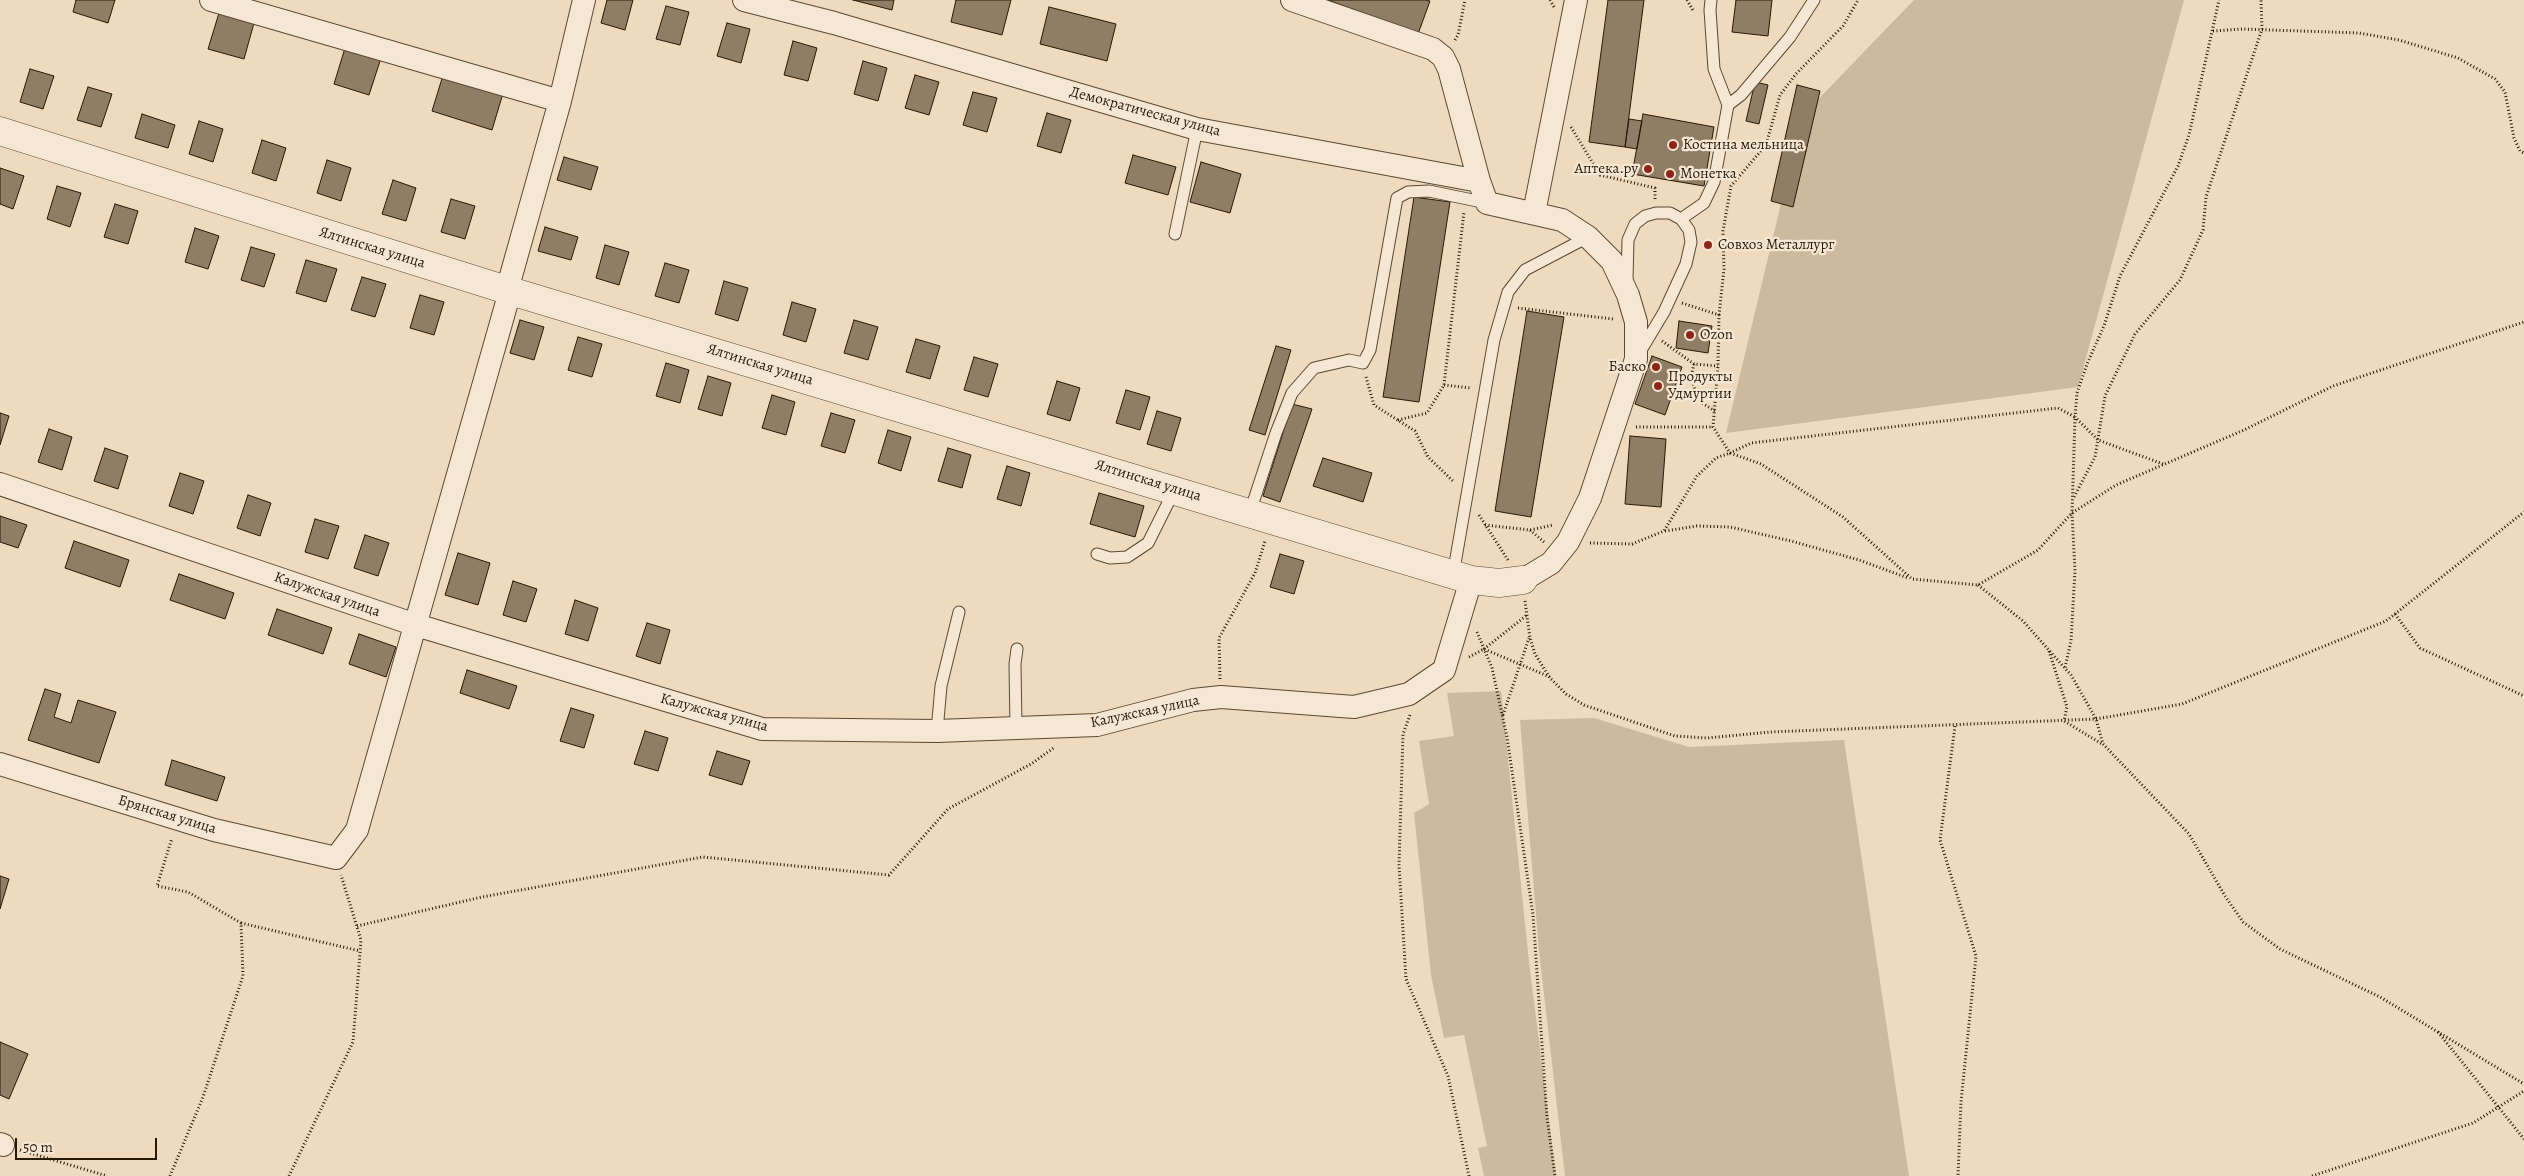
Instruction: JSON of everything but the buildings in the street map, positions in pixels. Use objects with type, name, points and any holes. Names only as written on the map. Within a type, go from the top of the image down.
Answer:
[{"type":"street","points":[[211,0],[560,101]]},
{"type":"street","points":[[336,858],[357,830],[507,302],[507,290],[560,101],[584,0]]},
{"type":"street","name":"Демократическая улица","points":[[744,0],[834,23],[1198,129],[1477,194],[1562,220],[1588,237],[1612,261],[1644,327],[1615,427],[1590,498],[1568,542],[1551,563],[1523,580]]},
{"type":"street","points":[[1292,0],[1433,49],[1443,57],[1448,69],[1477,194]]},
{"type":"street","points":[[1534,213],[1576,0]]},
{"type":"street","name":"Ялтинская улица","points":[[0,131],[507,290],[1261,515],[1463,585],[1523,580]]},
{"type":"street","name":"Калужская улица","points":[[0,484],[416,625],[762,729],[937,731],[1098,725],[1193,700],[1221,697],[1354,708],[1410,694],[1444,670]]},
{"type":"street","points":[[1444,670],[1463,585]]},
{"type":"street","name":"Брянская улица","points":[[0,764],[214,830],[336,858]]},
{"type":"lane","points":[[1681,219],[1704,203],[1714,182],[1728,106],[1714,69],[1711,0]]},
{"type":"lane","points":[[1728,106],[1741,96],[1790,37],[1814,0]]},
{"type":"lane","points":[[1176,234],[1198,129]]},
{"type":"lane","points":[[1261,515],[1276,432],[1292,393],[1314,368],[1349,360],[1363,363],[1370,350],[1397,198],[1408,192],[1429,191],[1477,194]]},
{"type":"lane","points":[[1628,295],[1626,262],[1628,240],[1635,224],[1645,216],[1656,213],[1670,214],[1681,219],[1689,230],[1692,242],[1686,264],[1670,298],[1644,327]]},
{"type":"lane","points":[[1463,585],[1467,496],[1494,340],[1508,292],[1525,270],[1588,237]]},
{"type":"lane","points":[[1097,554],[1110,558],[1127,557],[1148,543],[1175,489]]},
{"type":"lane","points":[[937,731],[941,686],[959,612]]},
{"type":"lane","points":[[1016,728],[1015,664],[1017,649]]},
{"type":"path","points":[[1443,57],[1458,35],[1465,0]]},
{"type":"path","points":[[1858,0],[1843,26],[1796,74],[1780,95],[1766,145],[1731,186],[1722,232],[1724,269],[1719,315],[1714,427],[1730,453],[1761,464],[1843,517],[1912,579]]},
{"type":"path","points":[[2065,668],[2072,641],[2075,571],[2072,513],[2077,393],[2087,364],[2104,326],[2120,276],[2174,174],[2190,135],[2219,0]]},
{"type":"path","points":[[2073,500],[2095,457],[2105,396],[2135,334],[2180,280],[2203,230],[2206,197],[2262,30],[2260,0]]},
{"type":"path","points":[[2213,31],[2262,30],[2359,33],[2400,40],[2458,58],[2495,80],[2505,92],[2514,138],[2524,153]]},
{"type":"path","points":[[1557,102],[1600,175],[1655,188],[1656,213]]},
{"type":"path","points":[[1398,420],[1427,413],[1444,385],[1477,194]]},
{"type":"path","points":[[1670,298],[1719,315]]},
{"type":"path","points":[[1504,306],[1644,327],[1694,364],[1718,366]]},
{"type":"path","points":[[1978,585],[2038,550],[2072,513],[2116,485],[2244,430],[2333,386],[2524,322]]},
{"type":"path","points":[[1363,363],[1374,405],[1415,431],[1428,457],[1467,496],[1484,525],[1523,580],[1530,638],[1535,654],[1550,678],[1566,694],[1584,705],[1675,736],[1707,738],[1770,732],[2096,720],[2182,704],[2386,621],[2524,512]]},
{"type":"path","points":[[1694,364],[1691,377],[1695,390],[1702,403],[1714,410]]},
{"type":"path","points":[[1444,385],[1486,390]]},
{"type":"path","points":[[1664,531],[1697,476],[1716,458],[1751,443],[2058,408],[2075,417],[2098,440],[2164,464]]},
{"type":"path","points":[[1615,427],[1714,427]]},
{"type":"path","points":[[1221,697],[1219,638],[1255,573],[1261,515]]},
{"type":"path","points":[[1484,525],[1530,530],[1578,520]]},
{"type":"path","points":[[1568,542],[1632,544],[1664,531],[1697,526],[1730,527],[1808,546],[1912,579],[1978,585],[2024,620],[2065,668],[2096,720],[2103,744]]},
{"type":"path","points":[[1463,585],[1492,668],[1502,715],[1533,915],[1547,1117],[1556,1176]]},
{"type":"path","points":[[1444,670],[1484,649],[1527,614]]},
{"type":"path","points":[[2395,614],[2420,648],[2524,696]]},
{"type":"path","points":[[1502,715],[1530,638]]},
{"type":"path","points":[[1484,649],[1550,678]]},
{"type":"path","points":[[2048,649],[2067,707],[2064,721]]},
{"type":"path","points":[[1422,686],[1403,734],[1399,865],[1406,980],[1448,1076],[1469,1176]]},
{"type":"path","points":[[2064,721],[2103,744],[2190,834],[2225,896],[2243,922],[2280,950],[2380,997],[2436,1029],[2524,1084]]},
{"type":"path","points":[[357,926],[482,897],[703,857],[889,875],[948,809],[1031,764],[1086,725]]},
{"type":"path","points":[[1955,726],[1940,840],[1976,956],[1961,1102],[1958,1176]]},
{"type":"path","points":[[177,819],[157,886],[188,892],[241,923],[360,951]]},
{"type":"path","points":[[289,1176],[352,1042],[361,940],[336,858]]},
{"type":"path","points":[[170,1176],[203,1097],[243,976],[241,923]]},
{"type":"path","points":[[2436,1029],[2524,1139]]},
{"type":"path","points":[[2312,1176],[2474,1123],[2524,1091]]},
{"type":"path","points":[[1,1144],[107,1176]]},
{"type":"shaded area","points":[[1914,0],[2184,0],[2078,387],[1726,433],[1802,116]]},
{"type":"shaded area","points":[[1501,691],[1529,962],[1556,1176],[1484,1176],[1478,1148],[1487,1146],[1464,1035],[1444,1038],[1431,975],[1414,813],[1429,804],[1419,741],[1454,736],[1447,693]]},
{"type":"shaded area","points":[[1594,718],[1689,747],[1844,740],[1909,1176],[1565,1176],[1539,951],[1520,720]]},
{"type":"place","name":"Костина мельница","points":[[1673,145]]},
{"type":"place","name":"Аптека.ру","points":[[1648,169]]},
{"type":"place","name":"Монетка","points":[[1670,174]]},
{"type":"place","name":"Совхоз Металлург","points":[[1708,245]]},
{"type":"place","name":"Ozon","points":[[1690,335]]},
{"type":"place","name":"Баско","points":[[1656,367]]},
{"type":"place","name":"Продукты Удмуртии","points":[[1658,386]]}]
